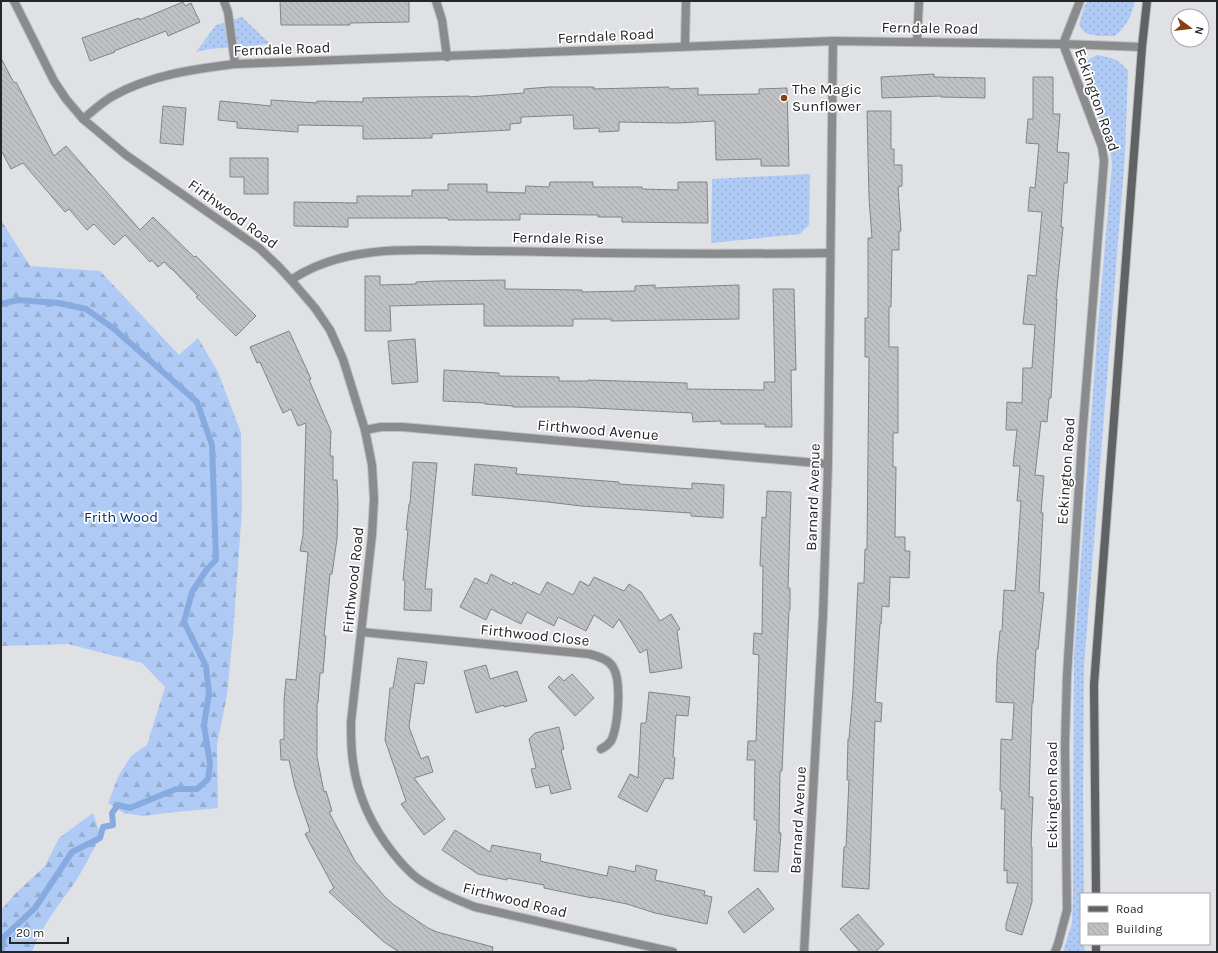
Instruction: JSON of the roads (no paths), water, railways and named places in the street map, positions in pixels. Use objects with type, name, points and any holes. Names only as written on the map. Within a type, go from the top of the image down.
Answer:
[{"type":"main road","name":"Eckington Road","points":[[1096,893],[1094,685],[1142,47],[1147,1]]},
{"type":"street","name":"Firthwood Road","points":[[14,1],[54,81],[66,99],[83,118],[126,155],[259,248],[278,266],[315,308],[330,330],[343,359],[365,430],[372,465],[374,499],[372,535],[351,722],[352,753],[356,778],[364,803],[374,826],[402,865],[422,882],[447,896],[475,907],[673,952]]},
{"type":"street","points":[[224,1],[228,12],[235,64]]},
{"type":"street","points":[[436,1],[442,20],[447,57]]},
{"type":"street","points":[[685,46],[686,1]]},
{"type":"street","points":[[917,42],[919,1]]},
{"type":"street","name":"Eckington Road","points":[[1055,952],[1067,910],[1065,746],[1067,675],[1082,439],[1104,161],[1102,147],[1063,44],[1080,1]]},
{"type":"street","name":"Ferndale Road","points":[[83,118],[112,97],[139,84],[164,76],[198,69],[235,64],[447,57],[685,46],[833,42],[1063,44],[1142,47]]},
{"type":"street","name":"Barnard Avenue","points":[[804,952],[823,616],[828,464],[833,42]]},
{"type":"street","name":"Ferndale Rise","points":[[291,280],[304,272],[331,261],[356,255],[410,250],[704,254],[830,253]]},
{"type":"street","name":"Firthwood Avenue","points":[[365,430],[380,427],[402,427],[828,464]]},
{"type":"street","name":"Firthwood Close","points":[[361,632],[589,654],[603,658],[613,666],[617,675],[619,688],[614,733],[610,742],[601,749]]},
{"type":"waterway","points":[[1,304],[18,300],[58,303],[86,309],[113,328],[197,402],[212,445],[216,560],[207,569],[192,592],[184,622],[206,666],[209,693],[204,725],[210,764],[208,779],[197,789],[176,789],[130,808],[118,805],[112,813],[113,825],[103,827],[100,838],[72,852],[35,908],[4,937],[1,952]]},
{"type":"place","name":"The Magic Sunflower","points":[[784,98]]},
{"type":"park label","name":"Frith Wood","points":[[121,517]]}]
